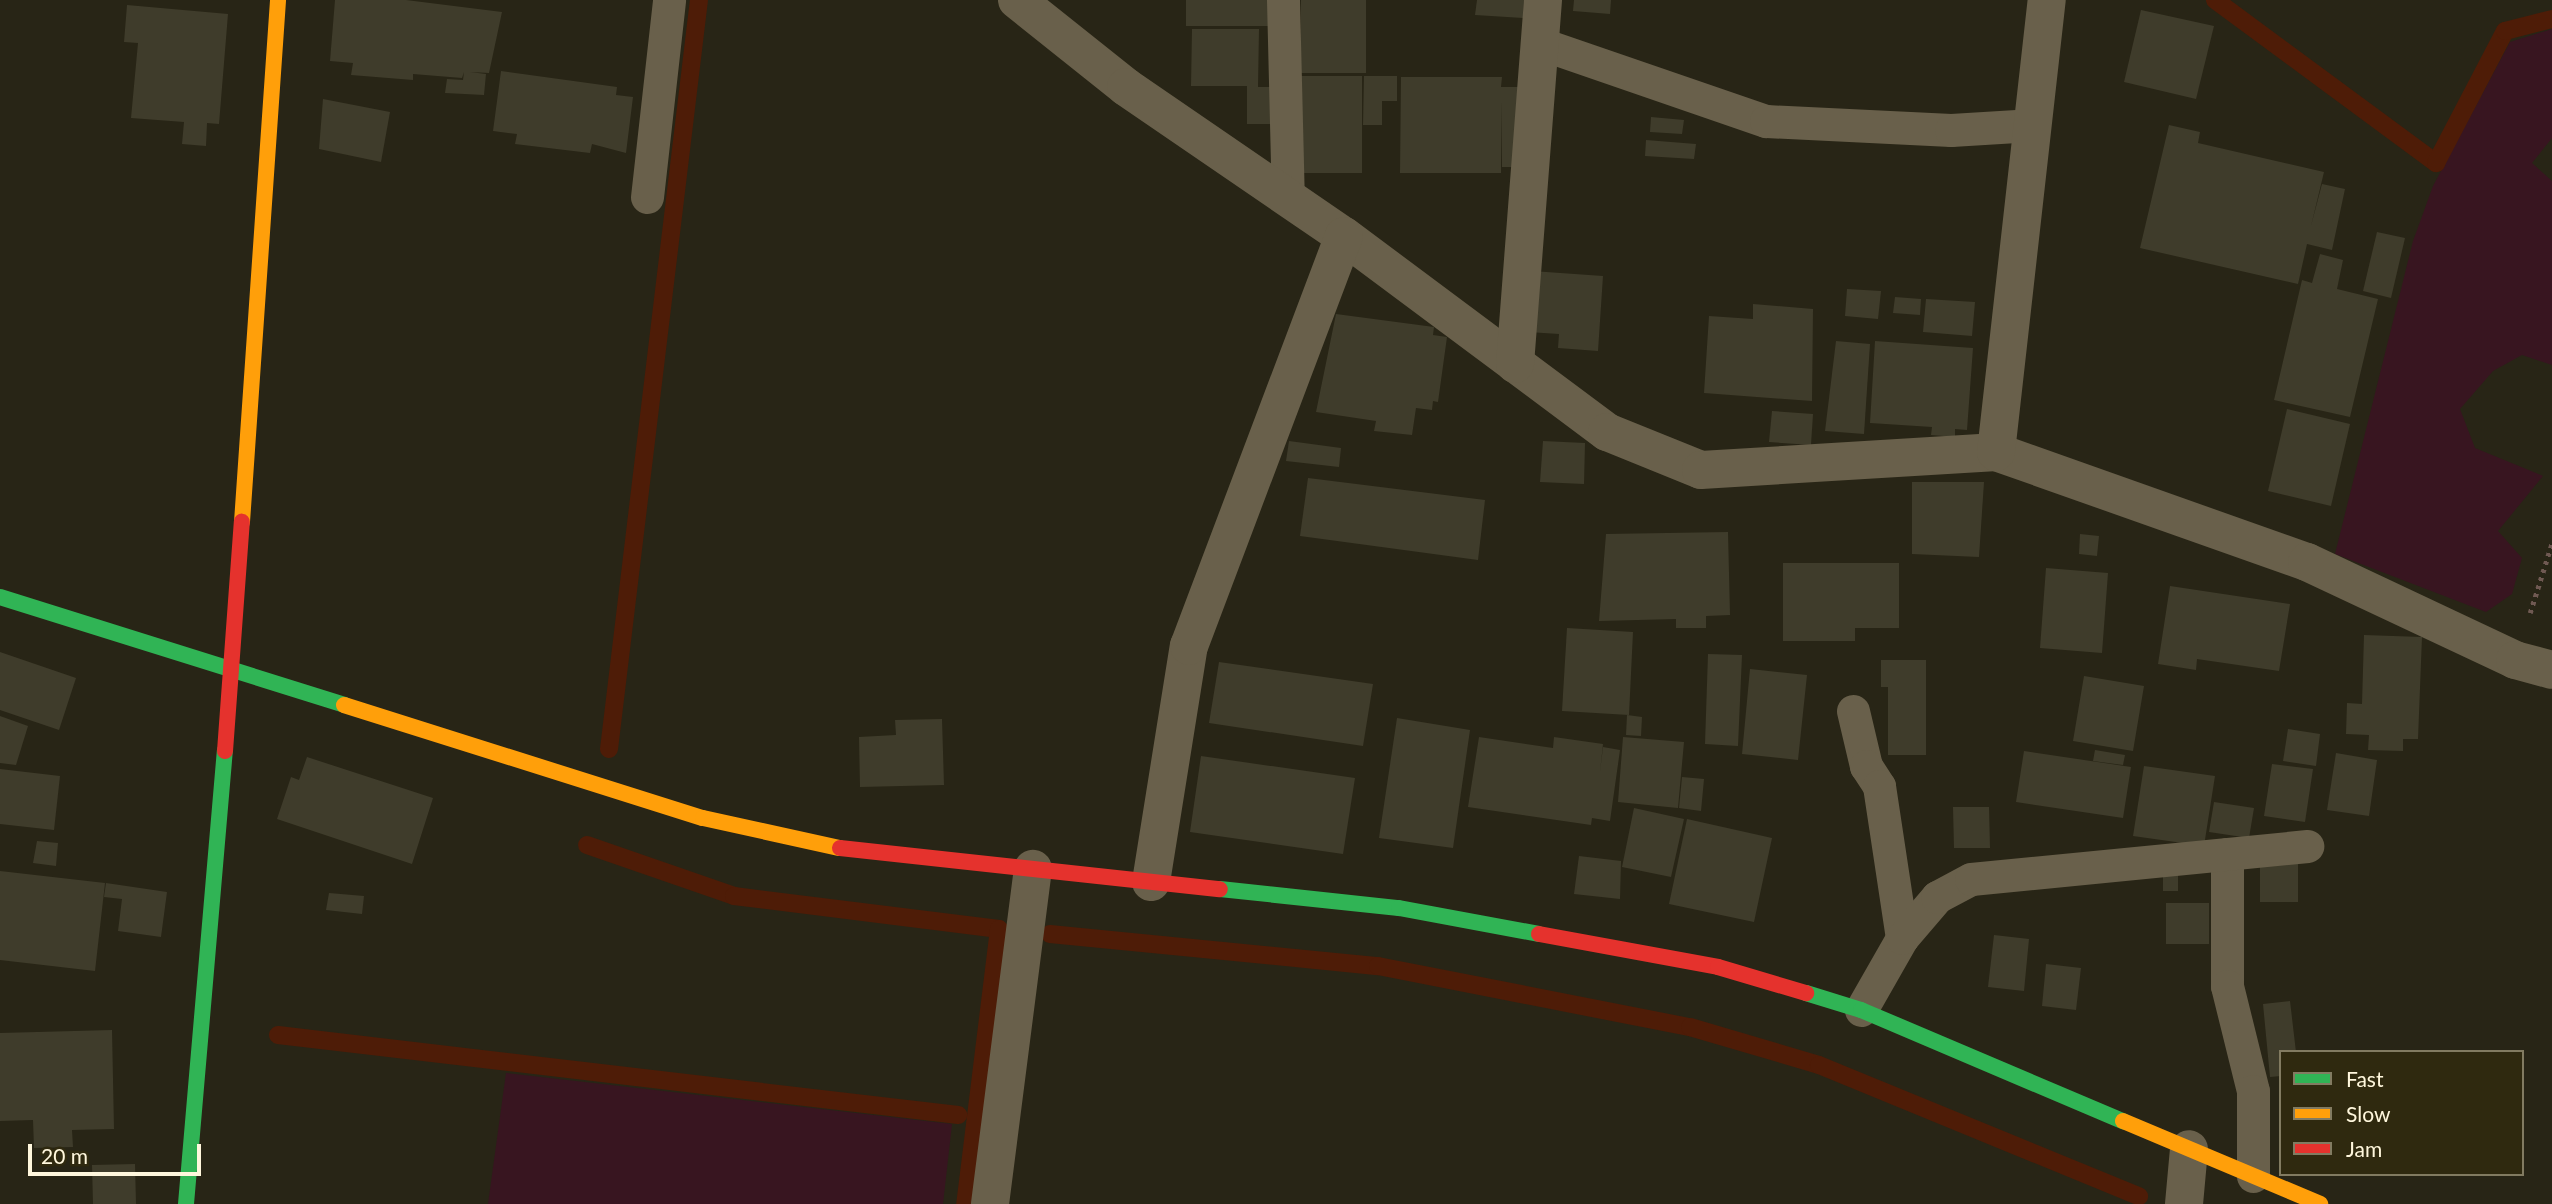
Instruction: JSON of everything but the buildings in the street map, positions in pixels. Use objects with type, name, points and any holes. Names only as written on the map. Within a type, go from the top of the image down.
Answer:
[{"type":"street","points":[[186,1204],[232,670],[278,0]]},
{"type":"street","points":[[1515,364],[1543,0]]},
{"type":"street","points":[[1996,452],[2048,0]]},
{"type":"street","points":[[1033,5],[1126,87],[1344,236],[1606,432],[1700,470],[1996,452],[2307,562],[2515,660],[2552,670]]},
{"type":"street","points":[[1151,882],[1189,646],[1344,236]]},
{"type":"street","points":[[0,597],[703,817],[859,852],[1399,908],[1718,967],[1861,1010],[2320,1204]]},
{"type":"street","points":[[990,1204],[1033,870]]},
{"type":"street","points":[[2184,1204],[2189,1149]]},
{"type":"lane","points":[[647,197],[669,0]]},
{"type":"lane","points":[[1283,0],[1288,198]]},
{"type":"lane","points":[[1539,44],[1766,121],[1951,130],[2033,125]]},
{"type":"lane","points":[[1853,711],[1866,766],[1879,786],[1902,938]]},
{"type":"lane","points":[[1861,1010],[1902,938],[1937,897],[1971,879],[2307,846]]},
{"type":"lane","points":[[2227,854],[2227,986],[2253,1091],[2253,1176]]},
{"type":"path","points":[[2515,660],[2552,543]]},
{"type":"shaded area","points":[[2552,29],[2552,138],[2532,163],[2552,181],[2552,365],[2522,355],[2493,371],[2460,409],[2475,448],[2543,476],[2498,531],[2522,558],[2512,594],[2486,612],[2335,554],[2413,241],[2433,186],[2510,42]]},
{"type":"shaded area","points":[[506,1073],[952,1124],[943,1204],[488,1204]]},
{"type":"waterway","points":[[609,749],[699,0]]},
{"type":"waterway","points":[[2215,0],[2436,163],[2505,31],[2552,19]]},
{"type":"waterway","points":[[587,845],[734,896],[999,929],[965,1204]]},
{"type":"waterway","points":[[1050,934],[1378,966],[1690,1027],[1819,1065],[2139,1196]]},
{"type":"waterway","points":[[278,1035],[958,1115]]},
{"type":"traffic: fast","points":[[0,597],[344,705]]},
{"type":"traffic: fast","points":[[186,1204],[225,751]]},
{"type":"traffic: fast","points":[[1220,889],[1399,908],[1539,934]]},
{"type":"traffic: fast","points":[[1806,993],[1861,1010],[2123,1121]]},
{"type":"traffic: slow","points":[[242,522],[278,0]]},
{"type":"traffic: slow","points":[[344,705],[703,818],[840,848]]},
{"type":"traffic: slow","points":[[2123,1121],[2320,1204]]},
{"type":"traffic: jam","points":[[225,751],[242,522]]},
{"type":"traffic: jam","points":[[840,848],[1220,889]]},
{"type":"traffic: jam","points":[[1539,934],[1718,967],[1806,993]]}]
